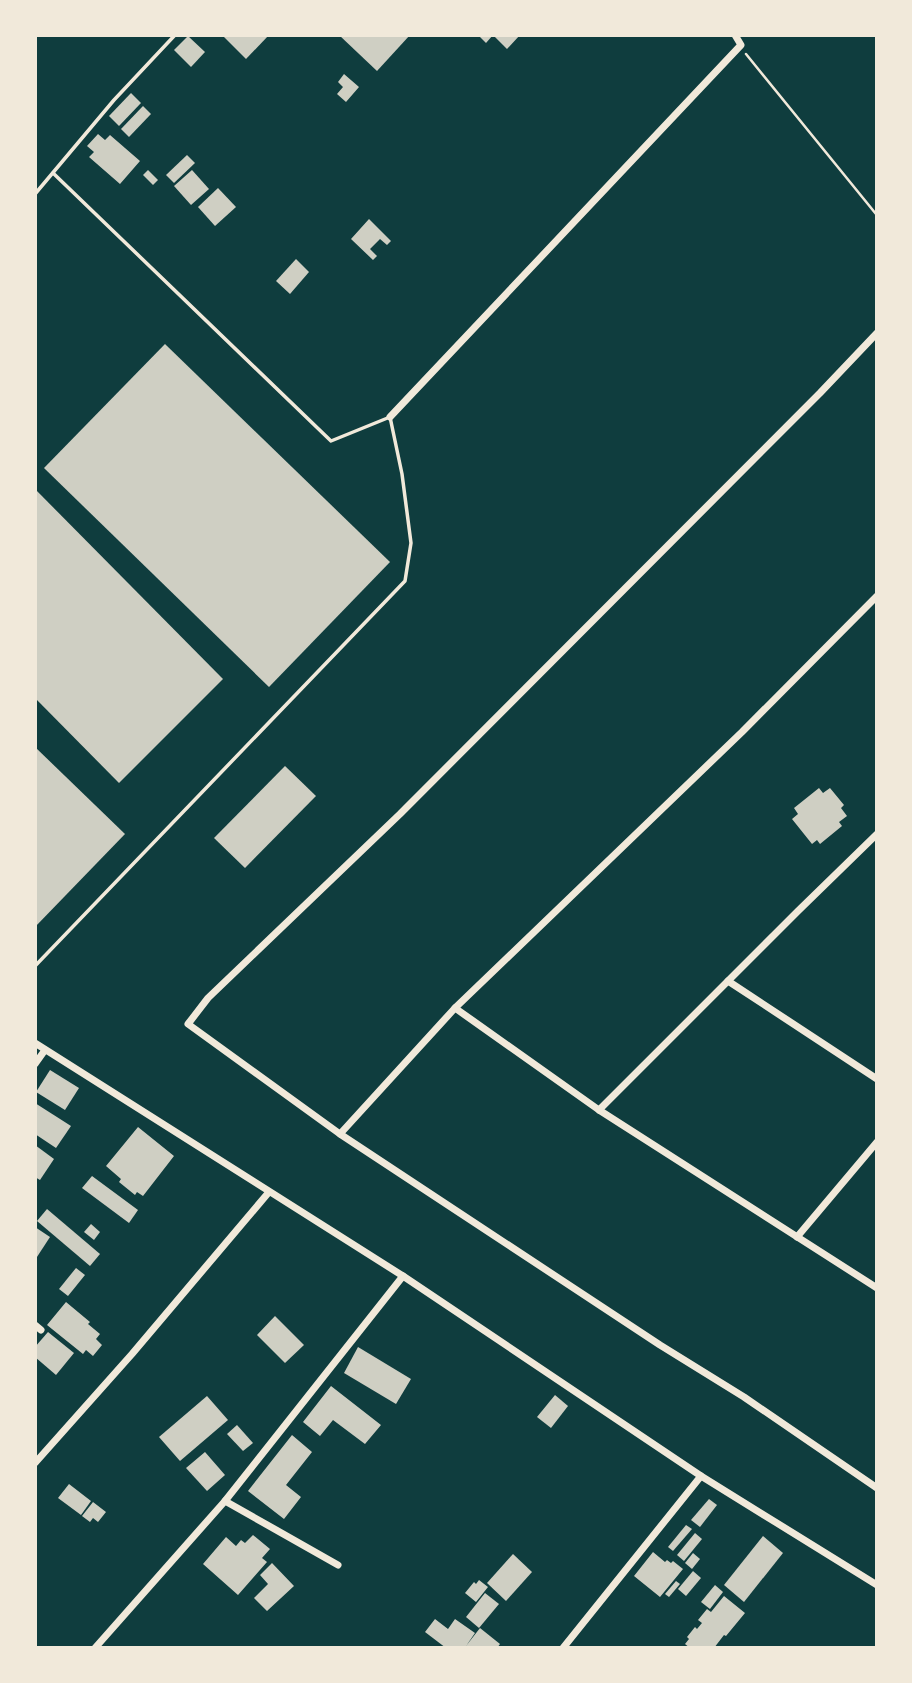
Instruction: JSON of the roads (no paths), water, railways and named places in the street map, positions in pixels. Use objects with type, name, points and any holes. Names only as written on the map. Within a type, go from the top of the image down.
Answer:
[{"type":"street","points":[[390,417],[741,45],[735,35]]},
{"type":"street","points":[[877,333],[400,814],[208,998],[188,1024],[340,1134],[660,1345],[744,1397],[877,1488]]},
{"type":"street","points":[[340,1134],[454,1008],[742,732],[877,596]]},
{"type":"street","points":[[599,1110],[877,834]]},
{"type":"street","points":[[727,981],[877,1079]]},
{"type":"street","points":[[454,1008],[599,1110],[877,1288]]},
{"type":"street","points":[[35,1043],[403,1276],[701,1476],[877,1585]]},
{"type":"street","points":[[35,1064],[45,1050]]},
{"type":"street","points":[[797,1237],[877,1142]]},
{"type":"street","points":[[35,1463],[132,1354],[269,1192]]},
{"type":"street","points":[[95,1648],[225,1501],[403,1276]]},
{"type":"street","points":[[562,1648],[701,1476]]},
{"type":"street","points":[[225,1501],[338,1565]]},
{"type":"lane","points":[[35,194],[114,100],[175,35]]},
{"type":"lane","points":[[35,966],[405,581],[411,543],[402,474],[390,417],[331,441],[52,173]]}]
